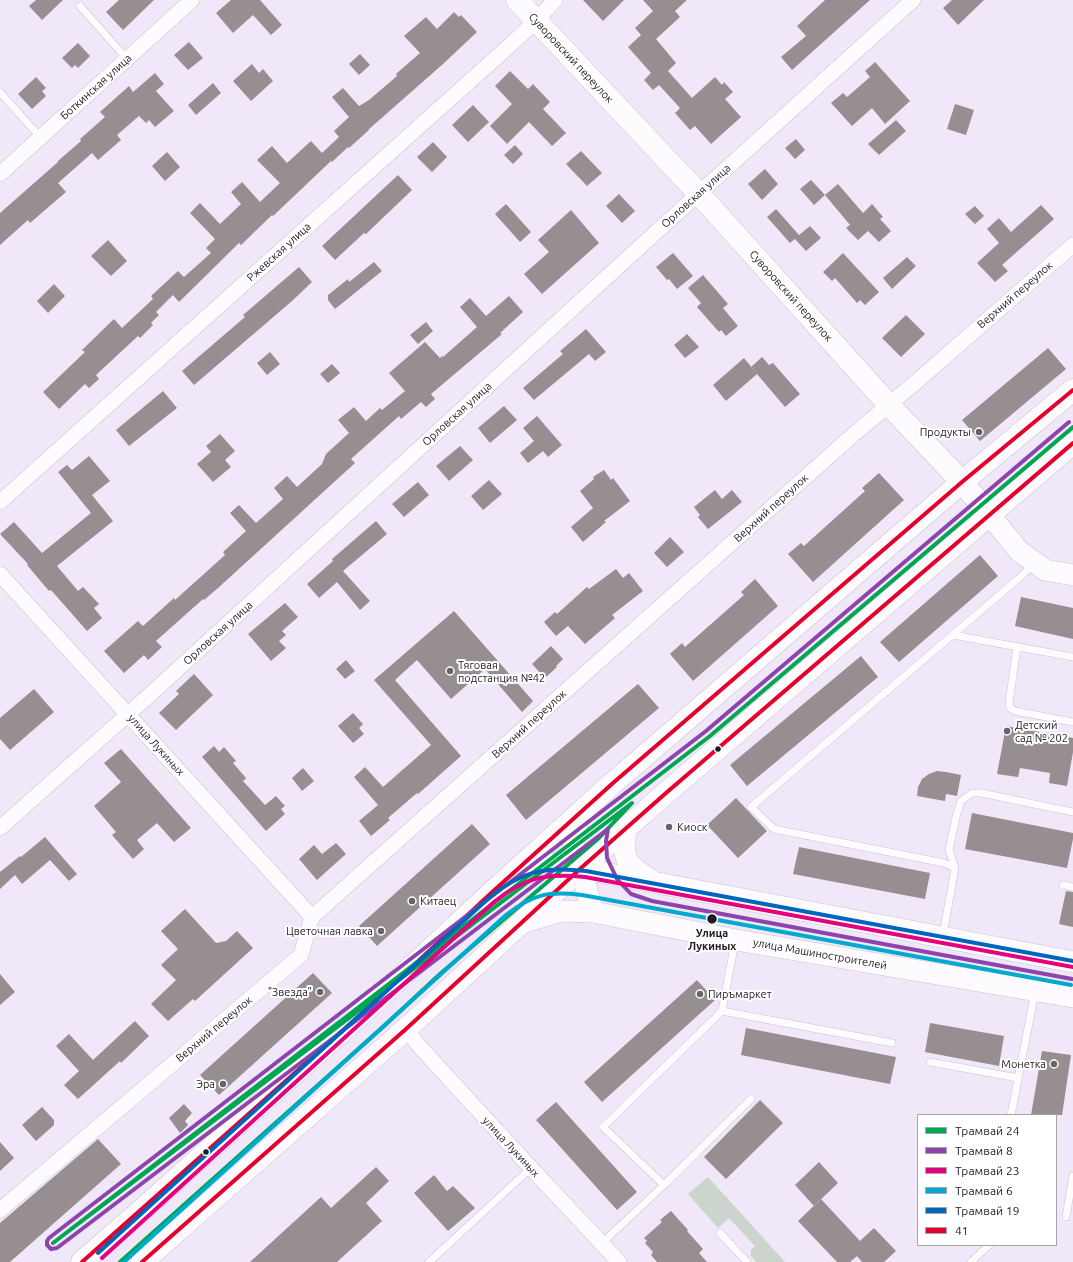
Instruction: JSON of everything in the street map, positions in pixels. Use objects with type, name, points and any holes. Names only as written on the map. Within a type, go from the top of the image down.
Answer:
[{"type":"main road","name":"Суворовский переулок","points":[[517,0],[698,194],[889,405],[962,482],[1019,551],[1045,570],[1073,575]]},
{"type":"main road","points":[[82,1262],[369,1007],[613,783],[962,482],[1073,390]]},
{"type":"main road","points":[[142,1262],[406,1029],[581,868],[671,788],[1073,443]]},
{"type":"main road","points":[[579,814],[573,842],[593,912]]},
{"type":"main road","points":[[626,829],[624,846],[625,858],[636,871],[655,883]]},
{"type":"main road","points":[[528,860],[581,868],[1073,962]]},
{"type":"main road","name":"улица Машиностроителей","points":[[522,923],[560,911],[593,912],[736,940],[1073,997]]},
{"type":"street","name":"Боткинская улица","points":[[0,174],[192,0]]},
{"type":"street","name":"Ржевская улица","points":[[0,502],[508,47],[555,0]]},
{"type":"street","name":"Орловская улица","points":[[0,828],[128,714],[913,0]]},
{"type":"street","name":"Верхний переулок","points":[[0,1210],[301,955],[312,917],[848,440],[1073,245]]},
{"type":"street","name":"улица Лукиных","points":[[0,574],[312,917]]},
{"type":"street","name":"улица Лукиных","points":[[406,1029],[420,1047],[619,1262]]},
{"type":"lane","points":[[80,6],[127,59]]},
{"type":"lane","points":[[0,92],[40,138]]},
{"type":"lane","points":[[955,868],[944,862],[774,829],[751,807],[1035,563]]},
{"type":"lane","points":[[953,635],[1073,657]]},
{"type":"lane","points":[[1017,647],[1009,703],[1010,708],[1015,711],[1073,722]]},
{"type":"lane","points":[[942,937],[955,868],[949,850],[961,801],[972,793],[981,793],[1073,812]]},
{"type":"lane","points":[[1063,885],[1073,886]]},
{"type":"lane","points":[[664,1186],[603,1127],[722,1011],[736,940]]},
{"type":"lane","points":[[1011,1114],[1036,990]]},
{"type":"lane","points":[[722,1011],[892,1043]]},
{"type":"lane","points":[[930,1062],[1018,1078]]},
{"type":"lane","points":[[602,1243],[664,1186],[751,1099]]},
{"type":"lane","points":[[429,1262],[531,1168]]},
{"type":"lane","points":[[1066,1217],[1073,1176]]},
{"type":"lane","points":[[720,1233],[747,1262]]},
{"type":"lane","points":[[971,1262],[988,1246]]},
{"type":"shaded area","points":[[708,1177],[785,1262],[756,1262],[751,1256],[751,1250],[755,1246],[729,1218],[718,1228],[688,1194]]},
{"type":"building","points":[[36,0],[63,0],[42,20],[29,6]]},
{"type":"building","points":[[119,0],[154,0],[123,30],[106,12]]},
{"type":"building","points":[[231,0],[260,0],[282,25],[271,35],[253,15],[233,33],[216,13]]},
{"type":"building","points":[[583,0],[624,0],[603,21]]},
{"type":"building","points":[[643,0],[687,0],[675,11],[680,17],[656,39],[676,63],[668,71],[692,98],[715,77],[722,85],[724,82],[733,92],[725,99],[741,117],[711,144],[695,126],[690,130],[675,113],[680,108],[659,85],[653,90],[644,80],[651,73],[628,47],[641,35],[635,28],[653,11]]},
{"type":"building","points":[[825,0],[870,0],[792,70],[781,57],[806,36],[797,26]]},
{"type":"building","points":[[952,0],[984,0],[958,25],[943,8]]},
{"type":"building","points":[[454,12],[459,17],[461,15],[477,32],[349,148],[348,147],[332,162],[331,161],[241,245],[239,243],[179,302],[173,295],[156,312],[159,315],[151,323],[153,325],[140,338],[138,336],[96,375],[99,379],[89,388],[85,384],[59,409],[43,392],[85,352],[82,350],[114,319],[122,328],[153,299],[151,296],[178,271],[184,277],[211,253],[206,248],[215,239],[190,213],[200,203],[220,224],[241,204],[231,192],[242,182],[260,202],[280,183],[257,160],[272,146],[287,163],[311,141],[322,153],[339,137],[334,131],[349,117],[332,97],[343,88],[359,106],[369,100],[397,76],[396,74],[420,53],[404,36],[426,17],[437,29]]},
{"type":"building","points":[[189,42],[203,58],[188,70],[174,55]]},
{"type":"building","points":[[78,43],[90,56],[78,68],[75,65],[72,68],[62,58]]},
{"type":"building","points":[[360,54],[370,65],[359,75],[349,64]]},
{"type":"building","points":[[875,62],[910,101],[885,124],[872,108],[852,126],[831,103],[843,93],[847,97],[870,77],[865,71]]},
{"type":"building","points":[[252,64],[259,73],[263,69],[273,81],[251,101],[233,81]]},
{"type":"building","points":[[510,71],[528,89],[533,84],[550,102],[543,109],[566,133],[552,146],[529,122],[507,144],[490,126],[512,104],[495,86]]},
{"type":"building","points":[[155,73],[164,84],[156,91],[174,111],[155,127],[149,120],[146,123],[139,116],[117,135],[121,140],[98,160],[92,153],[58,183],[66,192],[30,223],[28,220],[0,245],[0,213],[81,141],[80,139],[105,117],[100,112],[129,86],[133,92]]},
{"type":"building","points":[[36,77],[46,88],[42,91],[46,96],[32,109],[18,94]]},
{"type":"building","points":[[213,83],[221,93],[196,115],[188,105]]},
{"type":"building","points":[[955,104],[974,110],[966,135],[947,129]]},
{"type":"building","points":[[473,105],[489,122],[468,142],[452,125]]},
{"type":"building","points":[[896,120],[906,131],[879,155],[868,144]]},
{"type":"building","points":[[796,139],[805,150],[795,159],[785,148]]},
{"type":"building","points":[[433,142],[447,157],[432,172],[417,157]]},
{"type":"building","points":[[515,145],[523,154],[513,164],[504,155]]},
{"type":"building","points":[[581,151],[602,173],[587,186],[566,164]]},
{"type":"building","points":[[167,152],[180,167],[165,181],[152,166]]},
{"type":"building","points":[[765,169],[778,184],[762,200],[748,184]]},
{"type":"building","points":[[398,175],[412,190],[366,234],[364,233],[335,260],[322,246]]},
{"type":"building","points":[[811,180],[825,195],[814,205],[800,189]]},
{"type":"building","points":[[838,184],[863,213],[872,204],[883,217],[880,219],[891,231],[879,242],[868,231],[858,240],[846,228],[850,225],[825,195]]},
{"type":"building","points":[[619,194],[635,211],[622,223],[606,206]]},
{"type":"building","points":[[506,204],[531,232],[520,242],[495,214]]},
{"type":"building","points":[[1041,205],[1054,219],[1002,265],[1008,271],[995,282],[977,263],[999,243],[987,229],[999,218],[1011,232]]},
{"type":"building","points":[[975,206],[984,216],[975,224],[965,214]]},
{"type":"building","points":[[776,209],[799,235],[810,226],[821,238],[806,251],[795,239],[790,243],[767,217]]},
{"type":"building","points":[[571,210],[599,243],[542,294],[524,274],[549,252],[538,240]]},
{"type":"building","points":[[108,240],[127,261],[111,276],[91,256]]},
{"type":"building","points":[[673,253],[693,276],[677,289],[656,267]]},
{"type":"building","points":[[843,253],[879,292],[865,305],[860,300],[857,303],[835,278],[832,281],[823,272]]},
{"type":"building","points":[[907,257],[916,266],[892,289],[883,278]]},
{"type":"building","points":[[374,262],[382,271],[335,309],[328,300],[328,295],[348,279],[349,282]]},
{"type":"building","points":[[299,267],[312,282],[194,385],[182,371],[245,317],[243,315]]},
{"type":"building","points":[[703,275],[728,304],[723,308],[738,326],[726,336],[721,330],[719,332],[697,307],[701,303],[688,288]]},
{"type":"building","points":[[54,284],[65,296],[48,313],[37,301]]},
{"type":"building","points":[[509,296],[523,312],[500,333],[502,334],[431,394],[435,399],[426,407],[421,402],[401,419],[399,416],[351,459],[355,463],[218,588],[204,600],[203,599],[156,641],[162,647],[148,660],[144,655],[124,673],[104,651],[138,621],[143,626],[174,598],[175,600],[225,555],[223,552],[246,531],[230,513],[239,505],[256,523],[283,499],[274,488],[287,476],[297,487],[322,464],[326,454],[349,433],[338,420],[354,407],[366,421],[380,408],[382,410],[405,391],[389,373],[425,342],[440,358],[442,356],[443,357],[477,327],[460,307],[470,298],[486,316]]},
{"type":"building","points":[[906,315],[925,334],[901,357],[882,338]]},
{"type":"building","points":[[426,322],[433,331],[418,344],[410,335]]},
{"type":"building","points":[[586,329],[606,352],[595,361],[589,354],[534,400],[523,388],[563,354],[560,351]]},
{"type":"building","points":[[687,334],[699,347],[685,358],[674,345]]},
{"type":"building","points":[[1048,348],[1066,369],[980,441],[962,420]]},
{"type":"building","points":[[270,352],[280,364],[267,375],[257,363]]},
{"type":"building","points":[[762,357],[769,365],[773,363],[800,394],[785,407],[751,367]]},
{"type":"building","points":[[744,358],[757,374],[726,401],[713,385]]},
{"type":"building","points":[[332,364],[340,373],[328,383],[320,374]]},
{"type":"building","points":[[163,391],[177,408],[129,446],[116,430]]},
{"type":"building","points":[[504,406],[517,420],[490,443],[478,428]]},
{"type":"building","points":[[537,416],[562,445],[548,457],[543,451],[528,463],[520,453],[534,441],[523,428]]},
{"type":"building","points":[[220,434],[235,451],[225,460],[231,467],[213,482],[197,464],[211,452],[206,446]]},
{"type":"building","points":[[460,446],[473,460],[449,481],[436,466]]},
{"type":"building","points":[[89,456],[110,481],[92,495],[113,521],[57,566],[78,591],[83,587],[99,604],[94,608],[102,618],[87,631],[51,590],[49,591],[27,565],[28,564],[0,534],[14,522],[42,553],[91,513],[58,472],[67,465],[72,470]]},
{"type":"building","points":[[604,470],[611,480],[613,478],[630,501],[604,521],[606,522],[583,542],[571,527],[593,508],[580,491],[594,479],[593,477]]},
{"type":"building","points":[[879,473],[904,500],[813,582],[788,554],[801,543],[804,546],[865,491],[862,488]]},
{"type":"building","points":[[489,480],[502,494],[483,510],[471,496]]},
{"type":"building","points":[[418,482],[429,495],[404,517],[392,504]]},
{"type":"building","points":[[715,490],[722,499],[732,490],[742,502],[708,529],[698,517],[700,515],[694,507]]},
{"type":"building","points":[[376,521],[387,534],[343,571],[370,601],[360,610],[337,582],[319,598],[307,584],[333,561],[332,559]]},
{"type":"building","points":[[670,537],[684,552],[667,567],[654,553]]},
{"type":"building","points":[[980,555],[998,576],[899,662],[880,642]]},
{"type":"building","points":[[616,569],[623,578],[629,573],[643,591],[612,615],[615,618],[585,644],[568,626],[556,636],[544,622],[555,612],[557,614],[587,587],[589,589]]},
{"type":"building","points":[[755,579],[778,606],[693,681],[670,654],[682,643],[685,647],[744,595],[741,592]]},
{"type":"building","points":[[1021,597],[1073,608],[1073,639],[1015,626]]},
{"type":"building","points":[[285,603],[298,617],[282,631],[286,635],[279,641],[286,648],[271,661],[248,634]]},
{"type":"building","points":[[454,611],[533,701],[522,712],[485,669],[451,699],[417,660],[395,680],[461,756],[388,818],[390,820],[371,836],[359,821],[378,805],[354,777],[365,767],[383,787],[431,745],[374,680]]},
{"type":"building","points":[[551,646],[563,659],[545,678],[532,664]]},
{"type":"building","points":[[861,656],[878,677],[747,786],[730,765]]},
{"type":"building","points":[[346,660],[355,671],[345,679],[336,669]]},
{"type":"building","points":[[194,674],[213,695],[176,730],[159,713],[179,694],[176,691]]},
{"type":"building","points":[[638,684],[659,708],[526,820],[506,795]]},
{"type":"building","points":[[34,689],[54,712],[10,750],[0,739],[0,718]]},
{"type":"building","points":[[353,713],[363,724],[359,728],[364,734],[353,743],[338,726]]},
{"type":"building","points":[[1006,726],[1073,738],[1073,752],[1067,786],[1049,783],[1050,773],[1020,768],[1018,777],[997,774]]},
{"type":"building","points":[[214,746],[219,752],[224,747],[236,761],[233,763],[246,778],[243,781],[265,805],[276,796],[285,806],[281,809],[285,814],[266,831],[202,757]]},
{"type":"building","points":[[121,749],[191,828],[174,842],[157,823],[137,840],[144,849],[133,859],[112,835],[116,832],[94,806],[121,782],[104,763]]},
{"type":"building","points":[[303,768],[314,781],[302,791],[292,778]]},
{"type":"building","points":[[937,771],[961,775],[957,796],[946,794],[945,801],[917,796],[918,787],[922,779]]},
{"type":"building","points":[[736,798],[767,831],[738,858],[707,825]]},
{"type":"building","points":[[972,813],[1073,833],[1067,868],[965,849]]},
{"type":"building","points":[[472,824],[490,844],[377,946],[359,926]]},
{"type":"building","points":[[45,837],[77,874],[69,881],[50,860],[22,884],[15,875],[0,889],[0,872]]},
{"type":"building","points":[[336,843],[346,854],[317,880],[299,859],[314,845],[322,854]]},
{"type":"building","points":[[799,847],[930,873],[925,899],[793,874]]},
{"type":"building","points":[[1066,891],[1073,892],[1073,927],[1059,924]]},
{"type":"building","points":[[185,909],[216,943],[226,941],[237,931],[253,948],[195,1001],[193,999],[168,1021],[151,1004],[176,980],[161,965],[178,949],[161,931]]},
{"type":"building","points":[[313,973],[332,993],[219,1095],[200,1075]]},
{"type":"building","points":[[0,974],[15,992],[0,1005]]},
{"type":"building","points":[[697,980],[715,1000],[602,1102],[584,1082]]},
{"type":"building","points":[[135,1021],[149,1036],[121,1063],[120,1061],[78,1099],[64,1085],[79,1071],[56,1046],[69,1034],[93,1060]]},
{"type":"building","points":[[930,1023],[1004,1036],[999,1066],[925,1052]]},
{"type":"building","points":[[746,1028],[896,1057],[890,1084],[741,1055]]},
{"type":"building","points":[[1042,1051],[1071,1055],[1062,1115],[1031,1114]]},
{"type":"building","points":[[760,1100],[783,1123],[726,1179],[704,1157]]},
{"type":"building","points":[[556,1102],[637,1192],[617,1210],[536,1120]]},
{"type":"building","points":[[184,1104],[192,1113],[185,1121],[188,1125],[180,1133],[169,1118]]},
{"type":"building","points":[[42,1107],[54,1120],[54,1125],[36,1141],[22,1125]]},
{"type":"building","points":[[98,1139],[121,1164],[10,1262],[0,1262],[0,1223]]},
{"type":"building","points":[[0,1142],[14,1158],[0,1171]]},
{"type":"building","points":[[819,1162],[838,1183],[814,1206],[795,1185]]},
{"type":"building","points":[[376,1167],[389,1181],[366,1203],[382,1221],[337,1262],[250,1262],[321,1197],[331,1208]]},
{"type":"building","points":[[434,1175],[447,1191],[453,1186],[475,1208],[448,1231],[414,1193]]},
{"type":"building","points":[[821,1199],[860,1241],[874,1228],[896,1251],[884,1262],[862,1262],[857,1256],[850,1262],[837,1262],[798,1221]]},
{"type":"building","points":[[671,1211],[703,1249],[699,1253],[707,1262],[657,1262],[651,1255],[653,1252],[645,1243],[647,1241],[644,1238],[662,1222],[660,1220]]},
{"type":"tram line","name":"8","points":[[1069,422],[706,731],[49,1238],[47,1245],[51,1249],[57,1248],[608,829],[606,841],[607,858],[617,879],[631,894],[652,901],[1072,979]]},
{"type":"tram line","name":"24","points":[[120,1262],[440,974],[599,838],[632,803],[53,1243],[710,736],[1073,427]]},
{"type":"tram line","name":"19","points":[[98,1253],[490,897],[513,881],[535,872],[558,869],[586,871],[1073,961]]},
{"type":"tram line","name":"23","points":[[102,1258],[494,902],[516,887],[536,879],[559,876],[585,877],[1073,967]]},
{"type":"tram line","name":"6","points":[[124,1262],[506,915],[524,902],[533,898],[560,893],[582,895],[1071,985]]},
{"type":"transit line","name":"41","points":[[82,1262],[369,1007],[489,895],[613,783],[962,482],[1073,390]]},
{"type":"transit line","name":"41","points":[[142,1262],[406,1029],[581,868],[666,793],[1073,443]]},
{"type":"place","name":"Продукты","points":[[979,432]]},
{"type":"place","name":"Тяговая подстанция №42","points":[[450,671]]},
{"type":"place","name":"Детский сад № 202","points":[[1007,731]]},
{"type":"place","name":"Киоск","points":[[669,827]]},
{"type":"place","name":"Китаец","points":[[412,901]]},
{"type":"place","name":"Улица Лукиных","points":[[712,919]]},
{"type":"place","name":"Цветочная лавка","points":[[381,931]]},
{"type":"place","name":"\"Звезда\"","points":[[320,992]]},
{"type":"place","name":"Пиръмаркет","points":[[700,994]]},
{"type":"place","name":"Монетка","points":[[1054,1064]]},
{"type":"place","name":"Эра","points":[[223,1084]]}]
